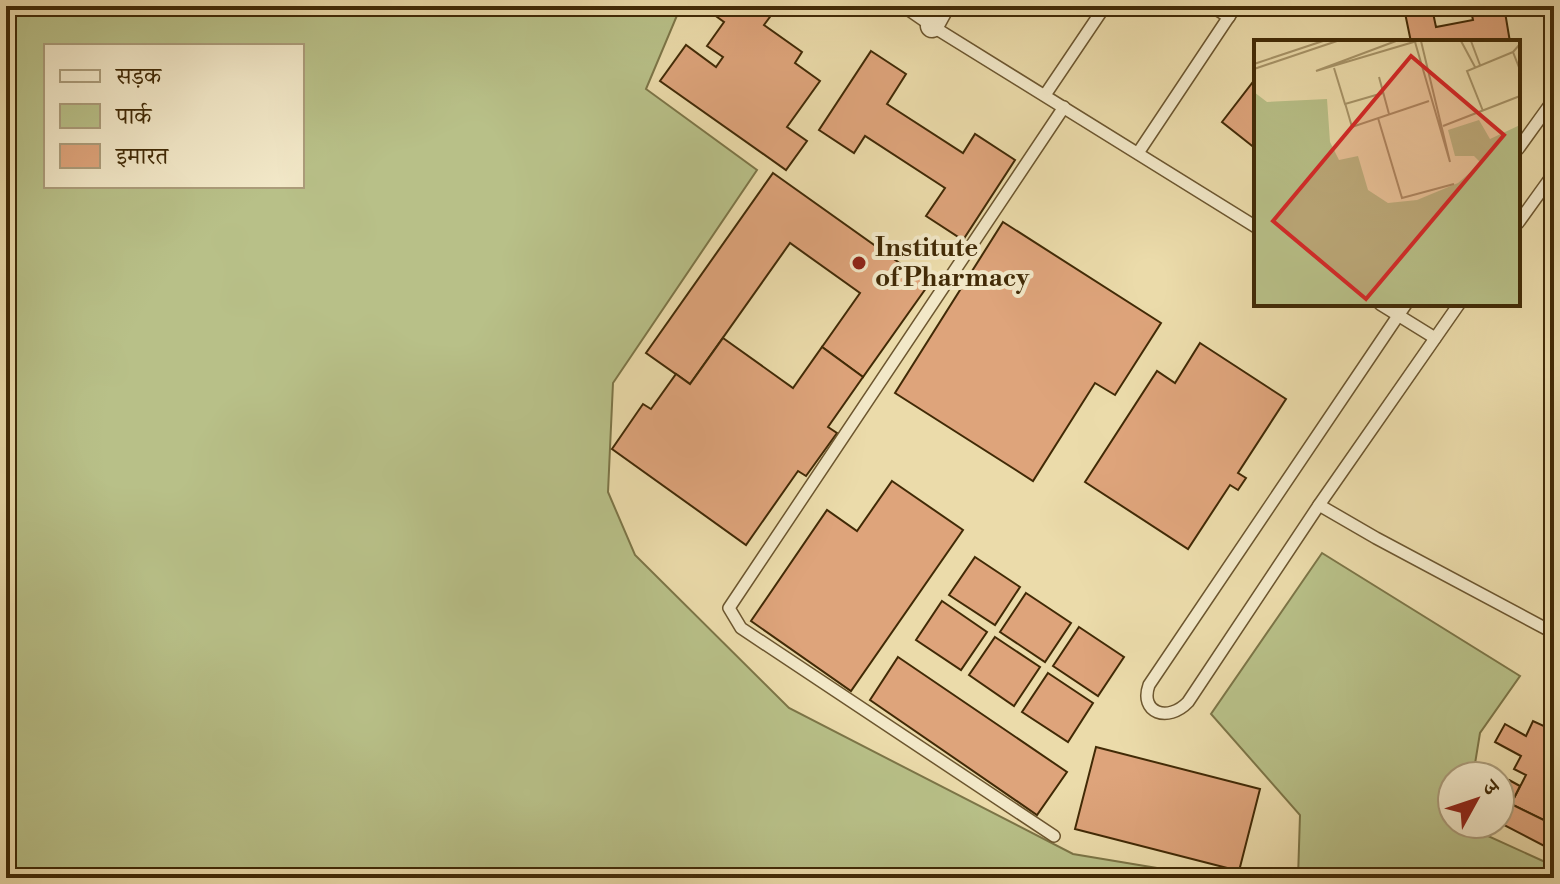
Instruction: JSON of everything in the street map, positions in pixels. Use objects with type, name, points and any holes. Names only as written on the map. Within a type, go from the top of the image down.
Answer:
[{"type":"street","points":[[932,26],[943,6]]},
{"type":"lane","points":[[903,6],[1254,226]]},
{"type":"lane","points":[[1045,95],[1105,6]]},
{"type":"lane","points":[[1211,6],[1229,17]]},
{"type":"lane","points":[[1138,153],[1236,6]]},
{"type":"lane","points":[[1520,146],[1554,99]]},
{"type":"lane","points":[[1054,836],[741,628],[729,608],[1064,107]]},
{"type":"lane","points":[[1520,220],[1554,173]]},
{"type":"lane","points":[[1383,306],[1435,338]]},
{"type":"lane","points":[[1405,306],[1149,685],[1145,694],[1155,711],[1164,715],[1174,713],[1188,702],[1319,505],[1458,306]]},
{"type":"lane","points":[[1319,505],[1554,633]]},
{"type":"green space","points":[[6,6],[681,6],[646,89],[757,170],[613,383],[608,492],[635,555],[789,708],[1073,854],[1217,878],[6,878]]},
{"type":"green space","points":[[1322,553],[1520,676],[1480,733],[1476,760],[1436,760],[1436,840],[1497,840],[1554,866],[1554,878],[1298,878],[1300,815],[1211,714]]},
{"type":"building","points":[[702,6],[778,6],[764,25],[802,52],[795,63],[820,81],[787,127],[807,141],[786,170],[660,81],[686,45],[716,67],[723,57],[707,46],[724,22]]},
{"type":"building","points":[[1470,6],[1504,6],[1510,40],[1411,40],[1405,13],[1432,8],[1436,27],[1473,20]]},
{"type":"building","points":[[871,51],[906,74],[887,104],[963,153],[975,134],[1015,160],[963,240],[926,216],[945,188],[865,136],[854,153],[819,130]]},
{"type":"building","points":[[1254,81],[1254,147],[1222,122]]},
{"type":"building","name":"Institute of Pharmacy","points":[[773,173],[929,284],[863,377],[822,347],[860,293],[790,243],[690,384],[646,353]]},
{"type":"building","points":[[1003,222],[1161,323],[1115,395],[1095,383],[1033,481],[895,393]]},
{"type":"building","points":[[723,338],[793,388],[822,347],[863,377],[828,427],[837,433],[806,476],[798,471],[746,545],[612,449],[643,404],[651,409],[676,374],[690,384]]},
{"type":"building","points":[[1200,343],[1286,399],[1238,473],[1246,478],[1238,490],[1230,485],[1188,549],[1085,482],[1157,371],[1175,383]]},
{"type":"building","points":[[892,481],[963,530],[851,691],[751,621],[827,510],[857,531]]},
{"type":"building","points":[[975,557],[1020,587],[995,625],[949,595]]},
{"type":"building","points":[[1026,593],[1071,623],[1045,662],[1000,632]]},
{"type":"building","points":[[942,601],[987,632],[961,670],[916,640]]},
{"type":"building","points":[[1079,627],[1124,657],[1098,696],[1053,666]]},
{"type":"building","points":[[995,637],[1040,667],[1014,706],[969,675]]},
{"type":"building","points":[[898,657],[1067,772],[1037,815],[870,700]]},
{"type":"building","points":[[1048,673],[1093,703],[1068,742],[1022,712]]},
{"type":"building","points":[[1554,716],[1554,825],[1516,806],[1516,794],[1526,775],[1516,770],[1521,756],[1495,742],[1505,724],[1526,736],[1533,721],[1548,728]]},
{"type":"building","points":[[1096,747],[1260,789],[1239,871],[1075,829]]},
{"type":"building","points":[[1516,806],[1554,825],[1554,851],[1516,831]]},
{"type":"place","name":"Institute of Pharmacy","points":[[859,263]]}]
